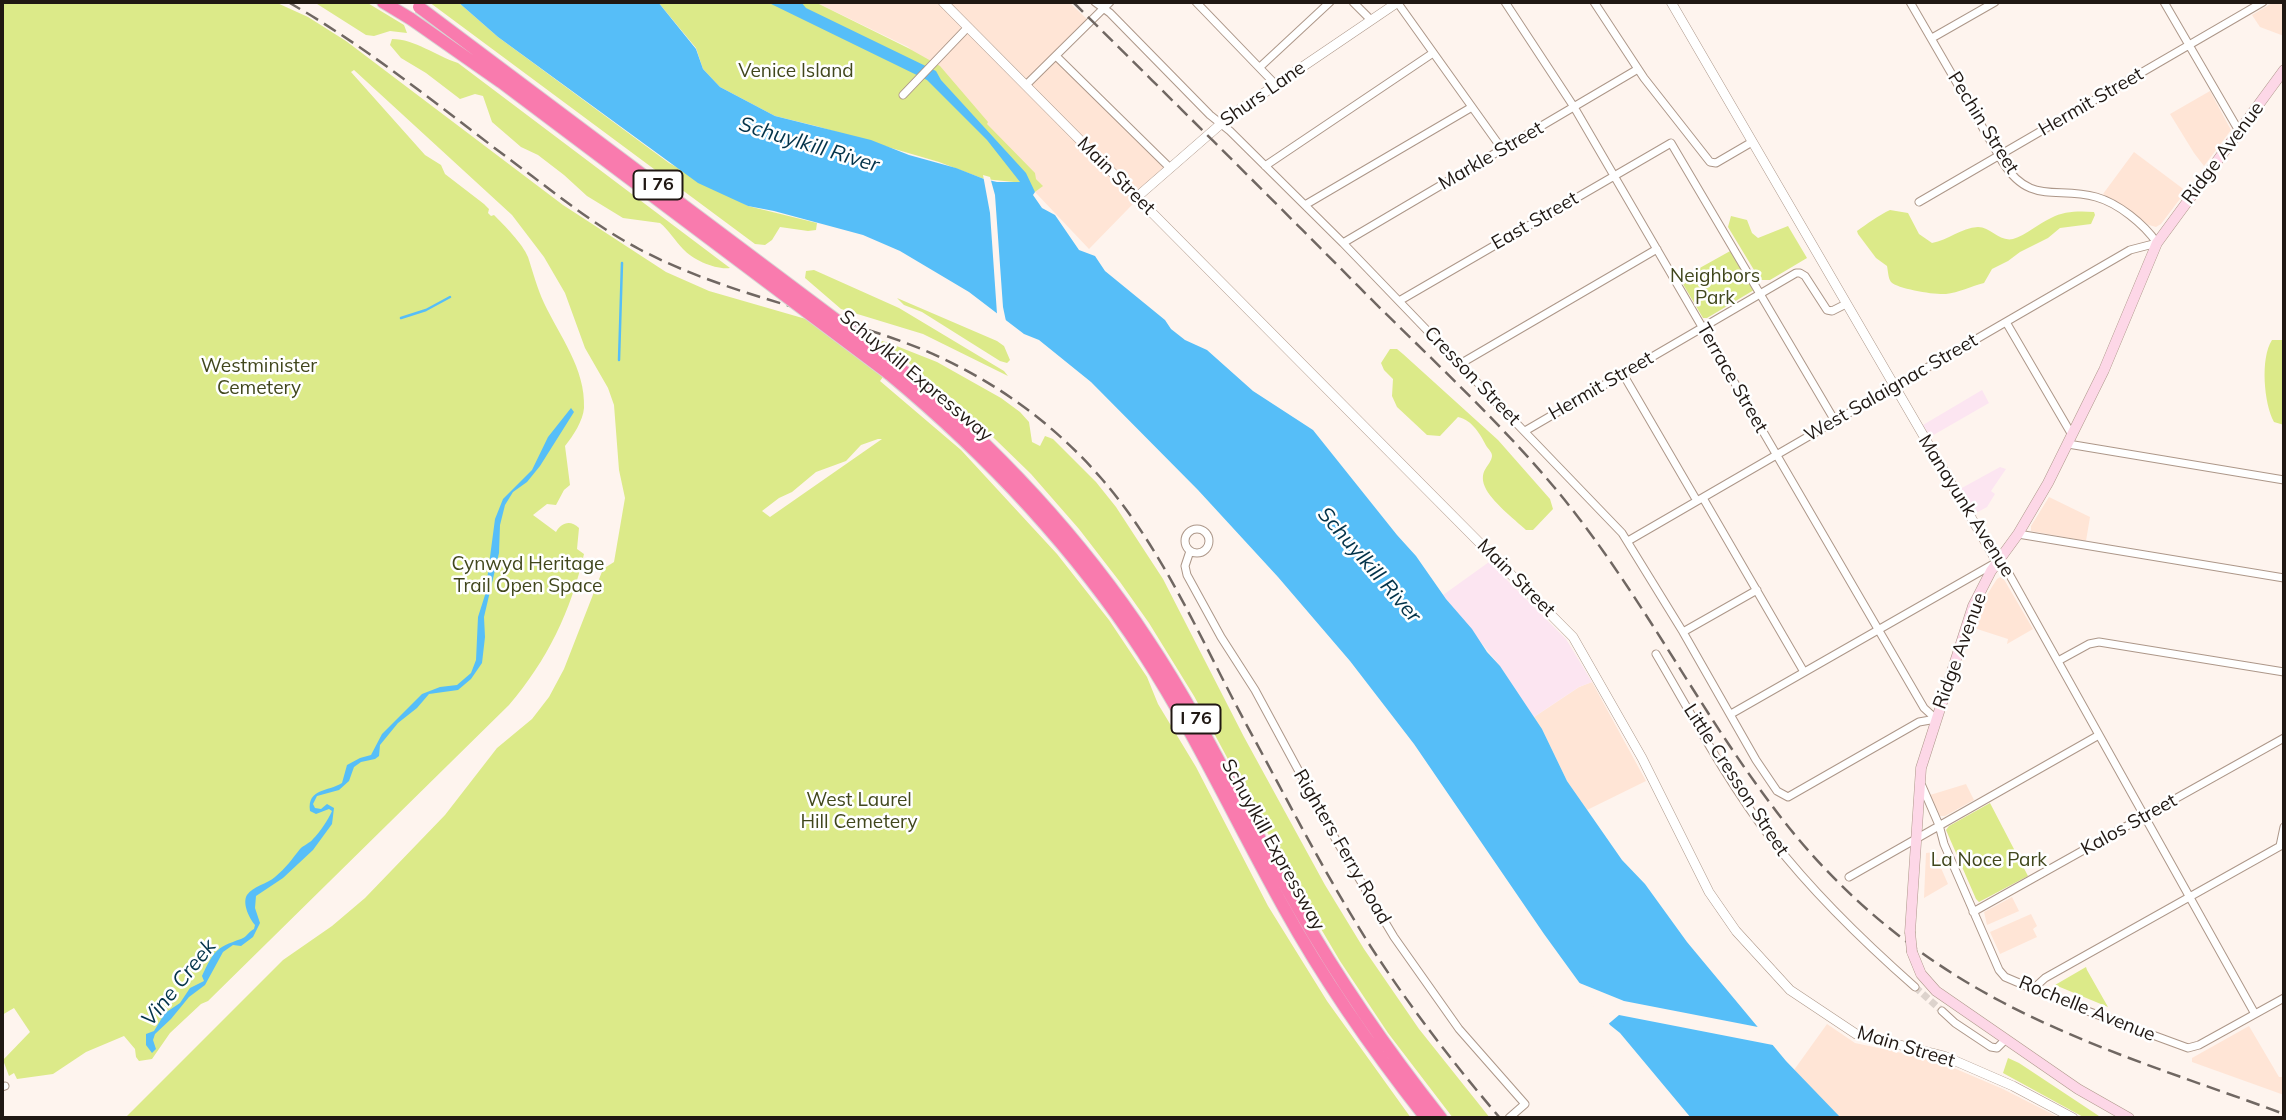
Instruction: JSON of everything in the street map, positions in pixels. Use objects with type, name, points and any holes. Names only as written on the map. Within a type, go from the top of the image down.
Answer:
[{"type":"highway","name":"Schuylkill Expressway","points":[[383,2],[491,74],[892,368],[1005,478],[1058,537],[1103,595],[1169,696],[1310,952],[1362,1032],[1426,1118]]},
{"type":"highway","name":"Schuylkill Expressway","points":[[416,4],[965,423],[1026,484],[1071,535],[1121,601],[1175,683],[1298,909],[1346,989],[1441,1118]]},
{"type":"main road","name":"Ridge Avenue","points":[[2129,1118],[2078,1088],[1936,991],[1921,974],[1912,953],[1910,932],[1920,782],[1924,758],[1973,606],[1997,562],[2041,496],[2070,439],[2104,370],[2157,243],[2284,70]]},
{"type":"street","name":"Main Street","points":[[943,2],[1573,637],[1642,758],[1712,897],[1736,931],[1790,990],[1856,1034],[1944,1056],[2006,1083],[2073,1118]]},
{"type":"street","name":"Cresson Street","points":[[1095,2],[1343,243],[1628,541],[1684,632],[1763,771],[1779,793],[1788,797],[1919,722],[1936,719]]},
{"type":"street","points":[[1026,85],[1110,2]]},
{"type":"street","points":[[1260,67],[1330,2]]},
{"type":"street","points":[[1353,2],[1371,20]]},
{"type":"street","points":[[1397,2],[1502,149]]},
{"type":"street","name":"Shurs Lane","points":[[1137,197],[1220,124],[1397,2]]},
{"type":"street","name":"Terrace Street","points":[[1504,2],[1574,107],[1924,708],[1936,719]]},
{"type":"street","points":[[1594,2],[1638,69],[1713,164],[1752,142]]},
{"type":"street","name":"Manayunk Avenue","points":[[1671,2],[1997,562],[2007,572],[2255,1014]]},
{"type":"street","name":"Pechin Street","points":[[1910,2],[2008,170],[2022,183],[2042,192],[2082,194],[2101,199],[2136,221],[2157,243]]},
{"type":"street","points":[[1932,38],[1995,2]]},
{"type":"street","points":[[2164,2],[2239,131]]},
{"type":"street","name":"Hermit Street","points":[[1919,202],[2263,2]]},
{"type":"street","points":[[1202,4],[1276,85]]},
{"type":"street","points":[[903,95],[968,27]]},
{"type":"street","points":[[1265,166],[1433,53]]},
{"type":"street","points":[[1056,56],[1170,168]]},
{"type":"street","name":"Markle Street","points":[[1343,243],[1638,69]]},
{"type":"street","points":[[1305,205],[1472,107]]},
{"type":"street","name":"East Street","points":[[1399,301],[1671,143],[1761,293]]},
{"type":"street","name":"West Salaignac Street","points":[[1628,541],[2130,250],[2157,243]]},
{"type":"street","points":[[1460,364],[1657,249]]},
{"type":"street","name":"Hermit Street","points":[[1525,431],[1800,272],[1827,310],[1832,312],[1846,304]]},
{"type":"street","points":[[1761,293],[1835,421]]},
{"type":"street","points":[[2006,322],[2070,439],[2284,480]]},
{"type":"street","points":[[1623,374],[1757,590],[1804,672]]},
{"type":"street","points":[[2018,534],[2284,578]]},
{"type":"street","name":"Righters Ferry Road","points":[[1190,551],[1185,566],[1187,575],[1221,637],[1255,690],[1325,821],[1380,915],[1458,1029],[1525,1104],[1509,1118]]},
{"type":"street","points":[[1731,714],[1997,562]]},
{"type":"street","points":[[1684,632],[1757,590]]},
{"type":"street","points":[[2058,661],[2082,647],[2099,642],[2284,672]]},
{"type":"street","name":"Little Cresson Street","points":[[1656,654],[1723,768],[1771,839],[1826,903],[1915,987]]},
{"type":"street","points":[[1849,877],[2099,735]]},
{"type":"street","name":"Kalos Street","points":[[1973,912],[2284,738]]},
{"type":"street","name":"Rochelle Avenue","points":[[1920,782],[2001,974],[2071,1005],[2188,1048],[2199,1045],[2284,998]]},
{"type":"street","points":[[2034,989],[2045,978],[2282,845],[2284,827]]},
{"type":"street","points":[[1942,1011],[1960,1027],[1992,1047],[1997,1048],[2006,1039]]},
{"type":"shaded area","points":[[815,2],[1069,2],[1089,21],[1056,54],[1168,168],[1089,249],[1035,192],[1042,186],[1010,149],[908,47]]},
{"type":"shaded area","points":[[2274,2],[2284,2],[2284,36],[2260,27],[2252,15]]},
{"type":"shaded area","points":[[2210,91],[2231,130],[2204,166],[2170,114]]},
{"type":"shaded area","points":[[2134,152],[2186,191],[2156,227],[2103,194]]},
{"type":"shaded area","points":[[1982,390],[1989,403],[1930,437],[1923,425]]},
{"type":"shaded area","points":[[2000,467],[2006,469],[1991,491],[1995,494],[1987,507],[1974,514],[1960,489]]},
{"type":"shaded area","points":[[2049,497],[2090,517],[2086,541],[2031,531],[2031,526]]},
{"type":"shaded area","points":[[1489,562],[1566,639],[1592,682],[1579,687],[1534,717],[1500,666],[1443,595]]},
{"type":"shaded area","points":[[2002,576],[2033,629],[2007,644],[2008,639],[1974,628],[1983,601],[1997,579]]},
{"type":"shaded area","points":[[1592,682],[1646,781],[1587,810],[1567,781],[1534,717],[1579,687]]},
{"type":"shaded area","points":[[1966,784],[1974,800],[1945,816],[1940,816],[1930,795]]},
{"type":"shaded area","points":[[1934,852],[1948,884],[1924,898],[1926,853]]},
{"type":"shaded area","points":[[2012,897],[2019,911],[1987,925],[1984,912]]},
{"type":"shaded area","points":[[2031,914],[2037,926],[2033,929],[2037,937],[2000,954],[1990,932]]},
{"type":"shaded area","points":[[1827,1024],[1855,1043],[1935,1060],[2003,1089],[2060,1118],[1841,1118],[1794,1070]]},
{"type":"shaded area","points":[[2249,1026],[2279,1077],[2284,1077],[2284,1095],[2192,1062],[2192,1058]]},
{"type":"green space","points":[[2,2],[275,2],[308,17],[346,41],[563,205],[666,272],[709,291],[889,343],[937,362],[1001,398],[1020,412],[1029,422],[1032,442],[1040,446],[1045,436],[1053,439],[1096,482],[1116,507],[1163,579],[1244,737],[1325,885],[1364,949],[1419,1029],[1490,1118],[1453,1118],[1388,1033],[1340,961],[1301,895],[1194,696],[1149,623],[1079,529],[1031,474],[960,405],[899,355],[880,381],[961,450],[1057,554],[1109,620],[1147,677],[1158,704],[1196,767],[1268,906],[1327,1001],[1411,1118],[125,1118],[283,960],[332,926],[365,898],[445,815],[497,748],[532,719],[549,697],[564,669],[603,569],[614,562],[625,498],[619,470],[614,405],[608,388],[585,348],[565,293],[544,257],[512,215],[354,70],[351,72],[425,155],[441,165],[445,174],[484,204],[489,209],[488,213],[494,215],[522,246],[544,303],[576,366],[581,380],[584,408],[580,423],[565,446],[570,485],[556,505],[547,504],[533,515],[556,532],[566,523],[579,528],[577,549],[584,554],[565,615],[535,671],[509,705],[208,1001],[201,1004],[170,1033],[152,1059],[139,1061],[135,1049],[124,1036],[86,1052],[53,1074],[17,1079],[14,1073],[9,1076],[3,1060],[30,1032],[14,1008],[2,1015]],"holes":[[[882,439],[770,517],[762,511],[792,492],[816,472],[846,461],[861,445]]]},
{"type":"green space","points":[[314,2],[366,2],[404,25],[407,33],[390,31],[374,36],[366,35]]},
{"type":"green space","points":[[429,2],[458,2],[498,37],[669,163],[748,206],[817,223],[816,230],[780,227],[772,240],[765,245],[755,244]]},
{"type":"green space","name":"Venice Island","points":[[658,2],[815,2],[940,66],[987,124],[1035,173],[1036,179],[1043,186],[1035,192],[1024,183],[984,179],[939,162],[775,116],[720,87],[703,69],[696,48]]},
{"type":"green space","points":[[392,39],[417,45],[458,63],[730,268],[712,266],[693,257],[660,223],[623,218],[587,196],[564,175],[538,155],[521,147],[492,122],[483,96],[475,94],[460,99],[401,58],[390,45]]},
{"type":"green space","points":[[1890,210],[1908,213],[1919,234],[1932,243],[1978,227],[2003,238],[2013,239],[2061,214],[2094,212],[2095,215],[2091,224],[2060,228],[2048,238],[1992,269],[1984,283],[1941,294],[1895,285],[1891,282],[1887,266],[1876,258],[1858,234],[1857,231]]},
{"type":"green space","points":[[1731,216],[1747,220],[1752,233],[1758,238],[1788,226],[1807,258],[1770,280],[1760,280],[1728,227]]},
{"type":"green space","name":"Neighbors Park","points":[[1732,250],[1754,290],[1703,318],[1680,279]]},
{"type":"green space","points":[[814,270],[899,308],[1004,371],[1008,376],[923,334],[841,309],[805,278],[806,271]]},
{"type":"green space","points":[[897,298],[997,341],[1004,346],[1010,360],[1007,363],[1000,361],[922,312],[904,305]]},
{"type":"green space","points":[[2272,340],[2284,340],[2284,425],[2274,422],[2266,393],[2266,358]]},
{"type":"green space","points":[[1390,349],[1397,349],[1403,354],[1498,440],[1550,499],[1553,509],[1533,530],[1526,530],[1503,510],[1485,487],[1483,476],[1492,455],[1472,425],[1458,417],[1440,436],[1427,435],[1397,407],[1392,396],[1393,379],[1381,363]]},
{"type":"green space","name":"La Noce Park","points":[[1990,803],[2028,876],[1979,902],[1946,830]]},
{"type":"green space","points":[[2086,967],[2087,970],[2108,1007],[2055,985]]},
{"type":"green space","points":[[2008,1058],[2102,1118],[2085,1118],[2003,1073]]},
{"type":"water","name":"Schuylkill River","points":[[458,2],[658,2],[696,49],[703,69],[720,87],[775,116],[871,140],[984,179],[1020,182],[987,140],[927,80],[767,2],[801,2],[806,8],[936,71],[941,80],[1026,173],[1035,192],[1033,195],[1042,208],[1055,215],[1079,250],[1095,256],[1105,271],[1185,340],[1207,350],[1253,391],[1313,430],[1416,556],[1446,599],[1500,666],[1542,729],[1567,781],[1622,860],[1645,884],[1687,942],[1786,1061],[1841,1118],[1691,1118],[1620,1033],[1610,1025],[1414,744],[1350,661],[1198,490],[1091,382],[1039,340],[1024,334],[969,292],[900,251],[863,235],[748,206],[698,183],[498,37]]},
{"type":"water","points":[[571,408],[574,412],[540,466],[527,482],[513,492],[505,505],[500,525],[499,553],[484,617],[482,663],[471,679],[458,690],[429,694],[398,723],[380,745],[379,756],[354,767],[349,781],[339,790],[317,796],[313,804],[315,808],[321,809],[327,804],[334,808],[332,824],[313,850],[283,878],[256,896],[255,908],[260,923],[253,937],[241,946],[233,945],[223,952],[205,985],[189,997],[155,1034],[153,1040],[156,1049],[152,1053],[146,1045],[146,1034],[154,1031],[165,1013],[180,1003],[190,988],[204,981],[202,976],[216,951],[243,938],[254,929],[255,925],[246,906],[247,895],[279,874],[326,822],[332,811],[329,809],[316,814],[310,811],[315,794],[342,783],[347,765],[371,755],[382,734],[422,694],[440,687],[457,685],[471,673],[476,660],[478,617],[485,595],[495,519],[503,499],[532,470],[548,437]]},
{"type":"pier","points":[[983,175],[990,177],[995,195],[1003,307],[1007,326],[997,314],[990,213]]},
{"type":"pier","points":[[1577,982],[1624,1001],[1763,1028],[1778,1046],[1619,1015],[1606,1026]]},
{"type":"waterway","name":"Vine Creek","points":[[619,360],[622,263]]},
{"type":"waterway","points":[[401,318],[426,310],[450,297]]},
{"type":"tunnel","points":[[1915,987],[1942,1011]]},
{"type":"railway","points":[[288,2],[351,41],[597,224],[625,241],[703,278],[872,331],[934,354],[1012,398],[1081,456],[1123,506],[1162,565],[1354,920],[1417,1013],[1500,1118]]},
{"type":"railway","points":[[1073,2],[1462,388],[1532,461],[1612,564],[1773,807],[1822,865],[1877,918],[1937,963],[2036,1019],[2106,1049],[2284,1114]]},
{"type":"park label","name":"Westminister Cemetery","points":[[259,377]]},
{"type":"park label","name":"Cynwyd Heritage Trail Open Space","points":[[528,575]]},
{"type":"park label","name":"West Laurel Hill Cemetery","points":[[859,811]]}]
